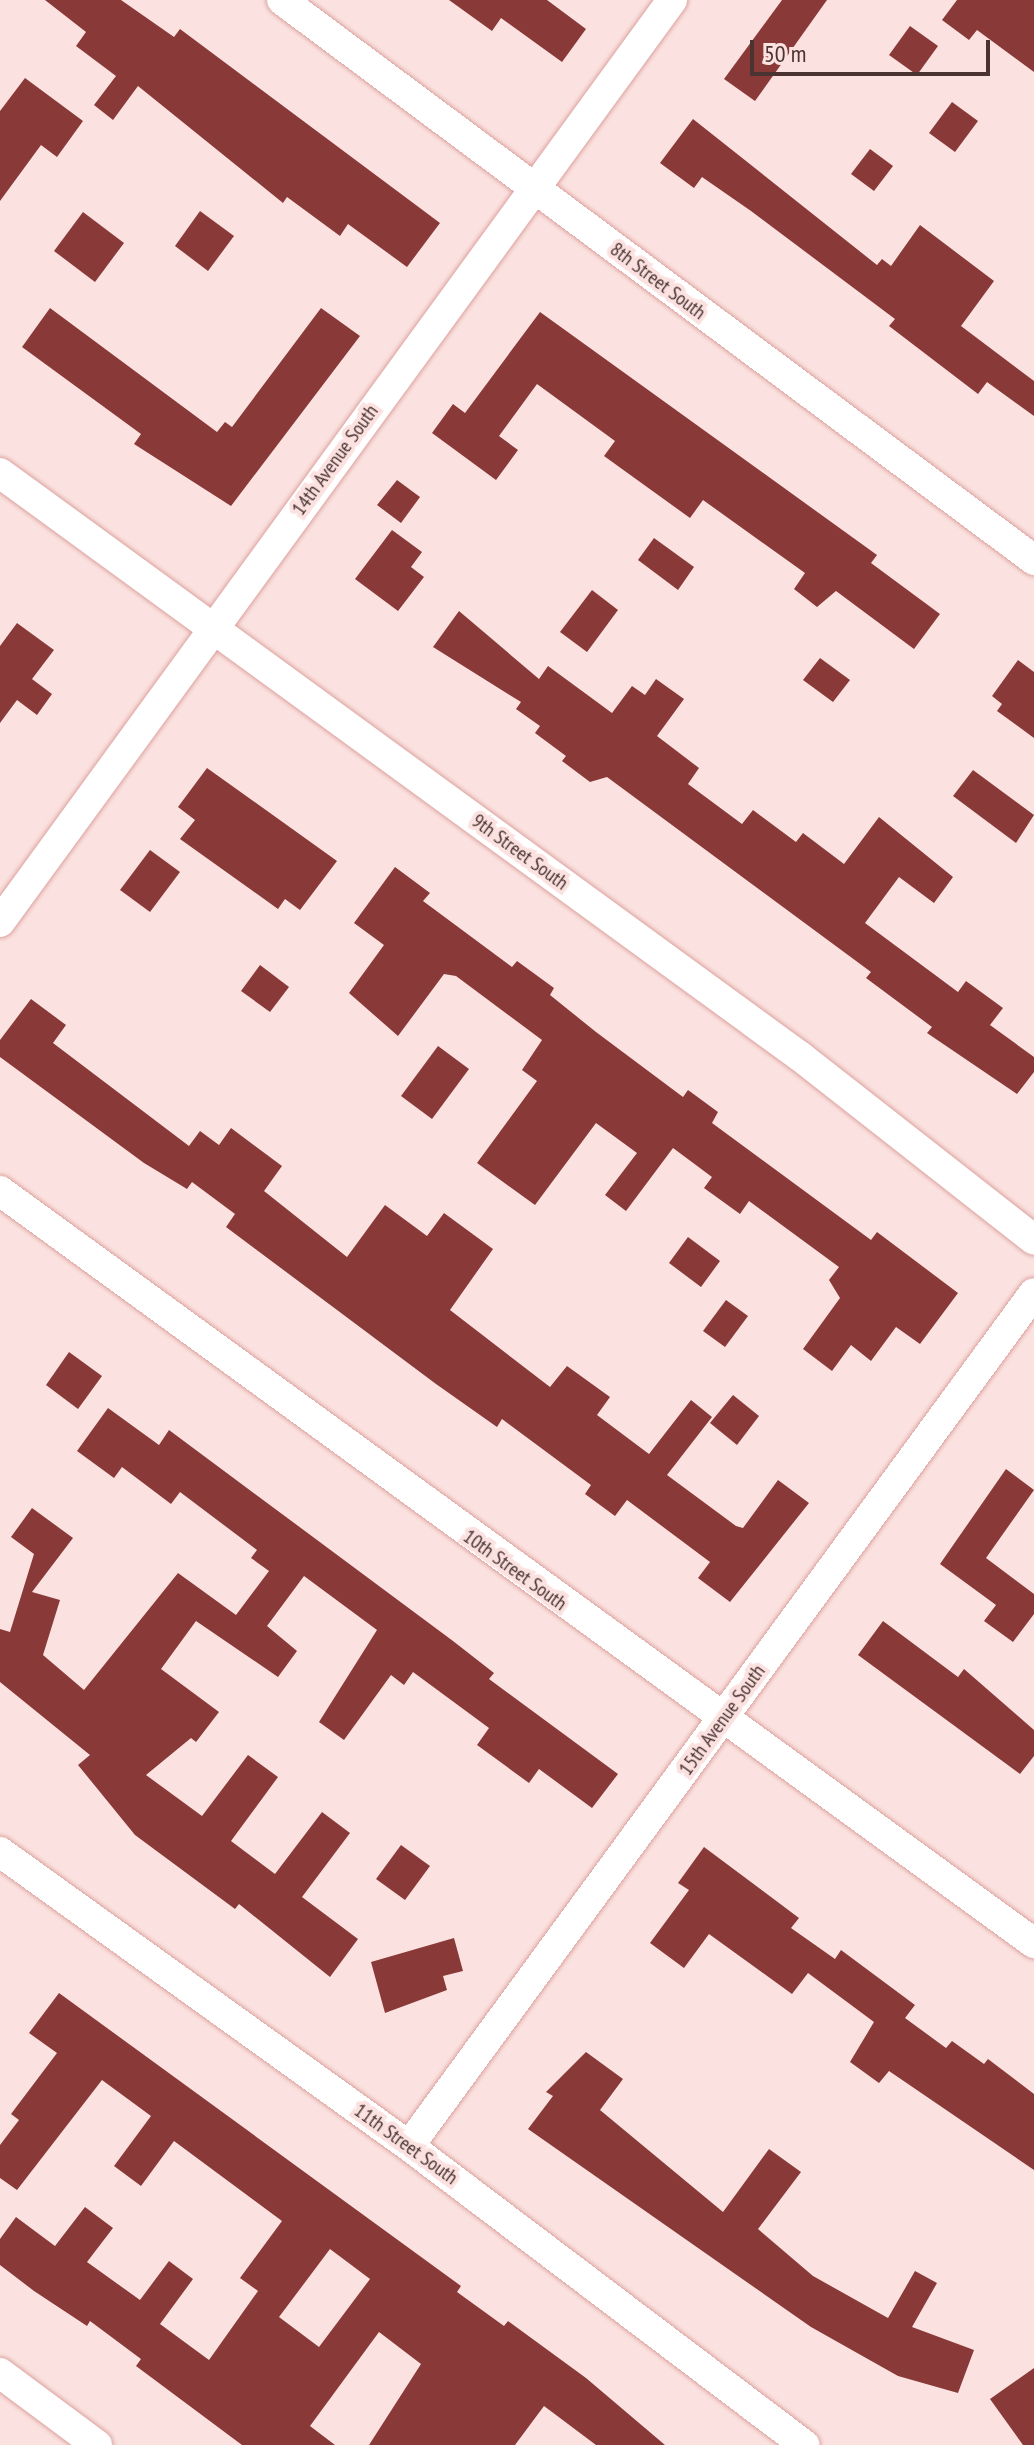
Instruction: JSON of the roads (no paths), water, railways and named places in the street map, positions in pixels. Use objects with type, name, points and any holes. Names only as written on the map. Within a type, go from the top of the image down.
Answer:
[{"type":"street","name":"8th Street South","points":[[282,0],[1034,560]]},
{"type":"street","name":"14th Avenue South","points":[[0,922],[672,0]]},
{"type":"street","name":"9th Street South","points":[[0,473],[801,1057],[1034,1240]]},
{"type":"street","name":"10th Street South","points":[[0,1191],[1034,1943]]},
{"type":"street","name":"15th Avenue South","points":[[409,2146],[1034,1293]]},
{"type":"street","name":"11th Street South","points":[[0,1852],[409,2146],[805,2445]]},
{"type":"street","points":[[0,2373],[97,2445]]}]
